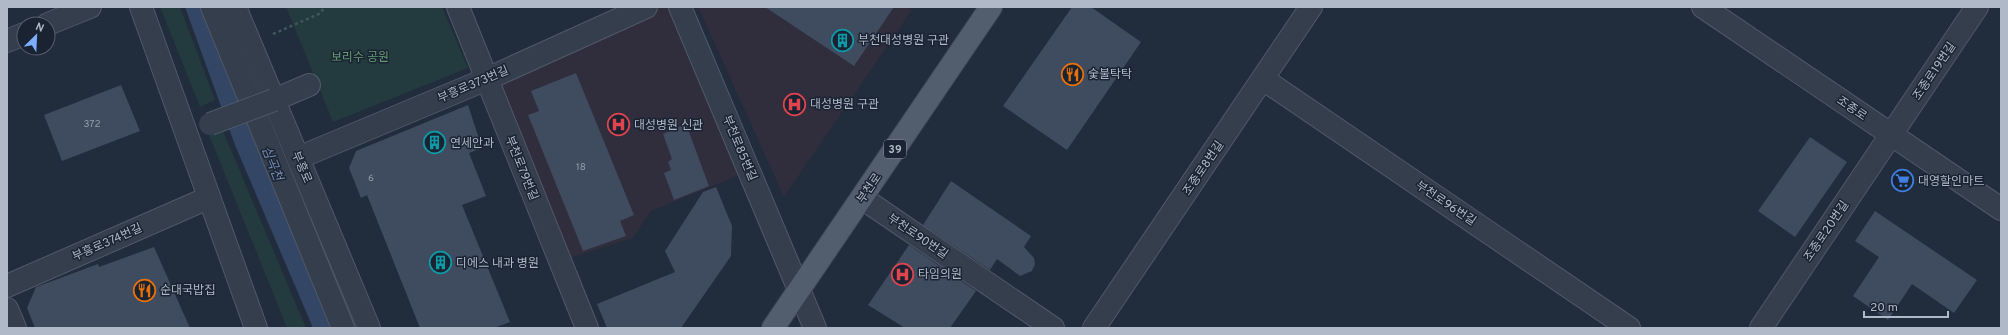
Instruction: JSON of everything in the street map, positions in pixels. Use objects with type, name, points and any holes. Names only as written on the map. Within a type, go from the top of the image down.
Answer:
[{"type":"main road","name":"부천로","points":[[773,328],[991,7]]},
{"type":"street","points":[[56,21],[90,7]]},
{"type":"street","points":[[141,7],[185,134],[256,328]]},
{"type":"street","points":[[212,7],[343,328]]},
{"type":"street","points":[[224,7],[269,102]]},
{"type":"street","name":"부흥로","points":[[235,7],[250,43],[269,102],[298,158],[369,328]]},
{"type":"street","name":"부천로79번길","points":[[458,7],[587,328]]},
{"type":"street","name":"부흥로373번길","points":[[298,158],[487,79],[646,7]]},
{"type":"street","name":"부천로85번길","points":[[680,7],[815,328]]},
{"type":"street","name":"조종로8번길","points":[[1094,328],[1311,7]]},
{"type":"street","name":"조종로","points":[[1703,7],[2001,209]]},
{"type":"street","name":"조종로19번길","points":[[1891,135],[1977,7]]},
{"type":"street","name":"부천로96번길","points":[[1263,78],[1629,328]]},
{"type":"street","points":[[185,134],[309,85]]},
{"type":"street","name":"조종로20번길","points":[[1761,328],[1891,135]]},
{"type":"street","name":"부흥로374번길","points":[[7,286],[208,198]]},
{"type":"street","name":"부천로90번길","points":[[862,198],[1053,328]]},
{"type":"street","points":[[7,309],[15,328]]},
{"type":"path","points":[[250,43],[294,26],[321,13],[324,7]]},
{"type":"shaded area","name":"대성병원 신관","points":[[646,7],[680,7],[750,171],[651,211],[633,238],[560,261],[487,79]]},
{"type":"shaded area","name":"대성병원 구관","points":[[698,7],[907,7],[912,10],[784,197]]},
{"type":"green space","points":[[160,7],[180,7],[215,100],[200,107]]},
{"type":"green space","name":"보리수 공원","points":[[286,7],[442,7],[468,68],[333,122]]},
{"type":"green space","points":[[223,131],[306,328],[287,328],[209,135]]},
{"type":"water","points":[[185,7],[203,7],[337,328],[313,328],[235,145]]},
{"type":"building","name":"부천대성병원 구관","points":[[765,7],[894,7],[854,66]]},
{"type":"building","name":"숯불탁탁","points":[[1072,7],[1091,7],[1141,42],[1067,150],[1003,106]]},
{"type":"building","points":[[576,73],[634,215],[620,221],[626,236],[583,251],[528,115],[539,111],[531,91]]},
{"type":"building","points":[[121,85],[140,131],[62,161],[44,115]]},
{"type":"building","name":"디에스 내과 병원","points":[[468,105],[482,148],[469,153],[486,196],[462,205],[510,322],[494,328],[420,328],[367,195],[361,198],[349,168],[356,151]]},
{"type":"building","points":[[686,124],[709,186],[674,200],[664,173],[671,170],[668,162],[672,159],[663,134]]},
{"type":"building","points":[[1810,137],[1847,162],[1795,237],[1758,211]]},
{"type":"building","points":[[951,181],[1031,236],[1024,247],[1034,258],[1035,264],[1032,271],[1020,276],[997,259],[990,270],[923,225]]},
{"type":"building","points":[[716,187],[732,226],[731,256],[681,328],[607,328],[597,304],[675,272],[665,251],[703,192]]},
{"type":"building","points":[[1875,211],[1977,280],[1954,313],[1912,284],[1888,320],[1853,296],[1879,257],[1855,241]]},
{"type":"building","points":[[909,245],[976,291],[950,328],[905,328],[868,305]]},
{"type":"building","points":[[154,247],[190,328],[35,328],[27,308],[36,287],[98,264],[99,267]]},
{"type":"place","name":"부천대성병원 구관","points":[[843,40]]},
{"type":"place","name":"숯불탁탁","points":[[1072,74]]},
{"type":"place","name":"대성병원 구관","points":[[795,104]]},
{"type":"place","name":"대성병원 신관","points":[[618,125]]},
{"type":"place","name":"연세안과","points":[[435,143]]},
{"type":"place","name":"대영할인마트","points":[[1902,181]]},
{"type":"place","name":"디에스 내과 병원","points":[[440,263]]},
{"type":"place","name":"타임의원","points":[[902,274]]},
{"type":"place","name":"순대국밥집","points":[[144,290]]},
{"type":"water label","name":"심곡천","points":[[273,163]]}]
